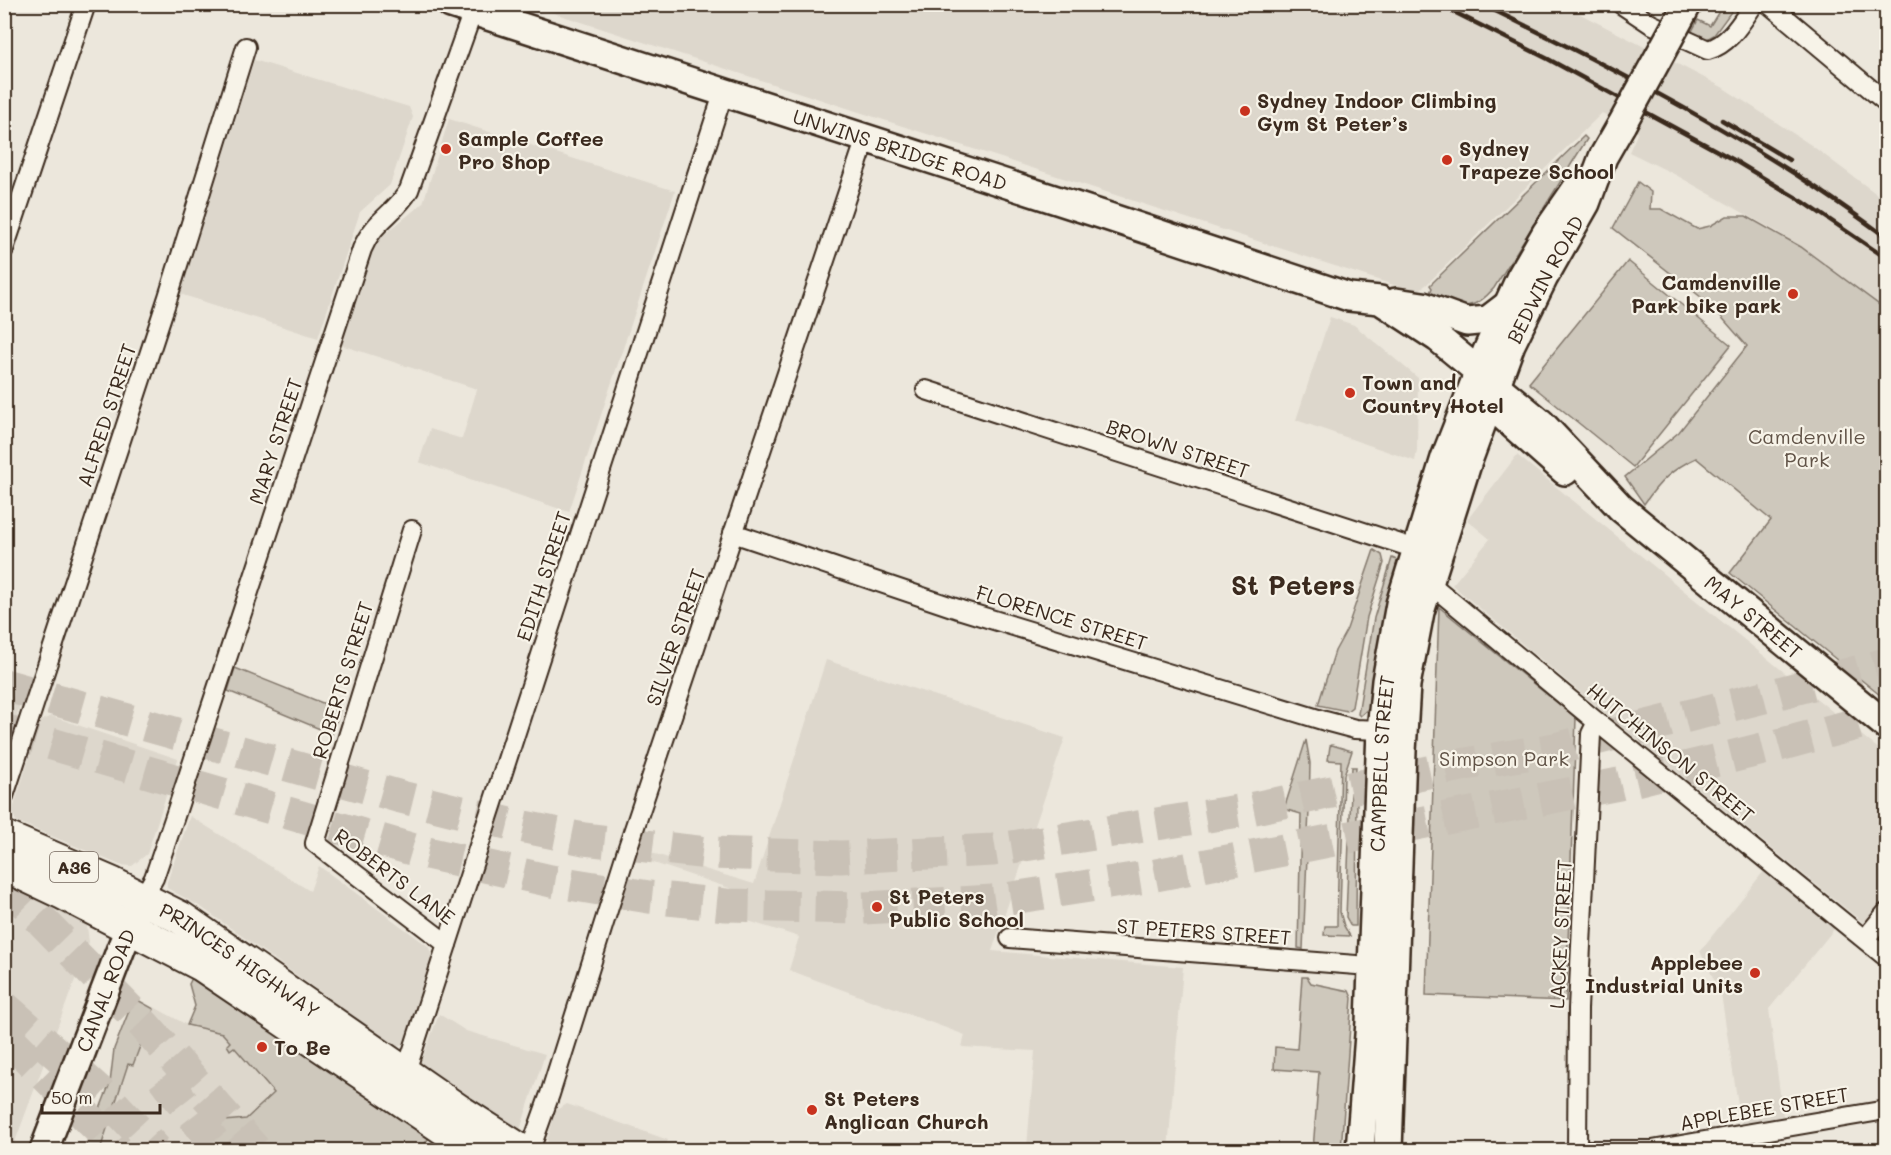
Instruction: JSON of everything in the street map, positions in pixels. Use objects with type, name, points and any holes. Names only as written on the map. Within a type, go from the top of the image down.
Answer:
[{"type":"highway","name":"PRINCES HIGHWAY","points":[[4,837],[66,863],[136,912],[202,965],[476,1150]]},
{"type":"highway","name":"PRINCES HIGHWAY","points":[[4,865],[136,912],[188,923],[467,1117],[520,1150]]},
{"type":"main road","name":"BEDWIN ROAD","points":[[1483,387],[1511,344],[1539,286],[1586,203],[1603,157],[1687,5]]},
{"type":"main road","name":"UNWINS BRIDGE ROAD","points":[[462,8],[1349,297],[1380,300],[1418,323],[1483,387]]},
{"type":"main road","name":"BEDWIN ROAD","points":[[1483,387],[1505,308],[1546,233],[1572,193],[1603,157]]},
{"type":"main road","name":"UNWINS BRIDGE ROAD","points":[[1349,297],[1483,387]]},
{"type":"main road","points":[[1380,300],[1423,306],[1467,322],[1488,320],[1505,308]]},
{"type":"main road","name":"MAY STREET","points":[[1483,387],[1541,423],[1621,508],[1887,725]]},
{"type":"main road","name":"CAMPBELL STREET","points":[[1388,1150],[1383,968],[1381,730],[1386,681],[1400,604],[1445,458],[1483,387]]},
{"type":"main road","name":"CAMPBELL STREET","points":[[1360,1150],[1368,1058],[1383,968],[1398,831],[1406,685],[1414,638],[1428,582],[1483,387]]},
{"type":"main road","name":"CANAL ROAD","points":[[44,1150],[136,912]]},
{"type":"street","points":[[4,249],[86,4]]},
{"type":"street","points":[[1621,4],[1651,24],[1704,49],[1719,46],[1730,36],[1754,4]]},
{"type":"street","points":[[1769,4],[1887,102]]},
{"type":"street","name":"MARY STREET","points":[[136,912],[154,878],[362,249],[367,236],[374,227],[401,202],[409,190],[462,8]]},
{"type":"street","name":"ALFRED STREET","points":[[4,796],[168,297],[246,47]]},
{"type":"street","name":"EDITH STREET","points":[[403,1071],[410,1059],[723,94]]},
{"type":"street","name":"SILVER STREET","points":[[530,1150],[866,138]]},
{"type":"street","name":"BROWN STREET","points":[[926,390],[1416,549]]},
{"type":"street","name":"ROBERTS STREET","points":[[315,843],[412,530]]},
{"type":"street","name":"FLORENCE STREET","points":[[734,533],[962,610],[1325,721],[1355,729],[1381,730]]},
{"type":"street","name":"HUTCHINSON STREET","points":[[1428,582],[1887,957]]},
{"type":"street","name":"LACKEY STREET","points":[[1577,1150],[1580,978],[1592,734],[1597,722]]},
{"type":"street","name":"ROBERTS LANE","points":[[315,843],[447,944]]},
{"type":"street","points":[[1865,939],[1887,913]]},
{"type":"street","name":"ST PETERS STREET","points":[[1010,939],[1383,968]]},
{"type":"street","name":"APPLEBEE STREET","points":[[1577,1150],[1652,1150],[1740,1143],[1887,1110]]},
{"type":"shaded area","points":[[529,5],[1563,5],[1722,87],[1811,145],[1886,201],[1886,310],[1781,234],[1676,175],[1629,152],[1638,132],[1602,113],[1426,285],[1415,292]]},
{"type":"shaded area","points":[[254,60],[409,107],[413,117],[390,185],[360,212],[318,338],[180,294]]},
{"type":"shaded area","points":[[449,119],[675,191],[569,512],[419,462],[430,429],[462,439],[477,389],[341,345],[374,243],[423,203]]},
{"type":"shaded area","name":"Town and Country Hotel","points":[[1330,317],[1354,325],[1418,378],[1415,461],[1296,420]]},
{"type":"shaded area","points":[[1517,455],[1886,755],[1886,898],[1865,924],[1618,724],[1452,585],[1490,539],[1467,520]]},
{"type":"shaded area","name":"St Peters Public School","points":[[826,660],[1065,738],[992,951],[1183,967],[1168,1150],[1073,1150],[1027,1147],[1035,1051],[962,1047],[965,1035],[789,970],[799,937],[742,919],[750,895],[639,858],[642,850],[754,884]]},
{"type":"shaded area","points":[[4,701],[20,706],[5,752]]},
{"type":"shaded area","points":[[51,716],[178,759],[147,854],[132,866],[120,865],[16,821],[12,812],[41,721]]},
{"type":"shaded area","points":[[190,816],[310,891],[319,866],[428,946],[433,958],[404,1043],[397,1047],[201,907],[167,888],[167,882]]},
{"type":"shaded area","name":"Applebee Industrial Units","points":[[1764,871],[1835,928],[1769,1009],[1783,1116],[1741,1124],[1721,994],[1700,951]]},
{"type":"shaded area","points":[[4,883],[81,918],[87,926],[89,942],[12,1150],[4,1150]]},
{"type":"shaded area","points":[[154,1007],[187,1025],[222,1033],[230,1042],[227,1046],[230,1049],[234,1046],[274,1093],[246,1119],[213,1122],[196,1150],[100,1150],[128,1063],[133,1065]]},
{"type":"shaded area","points":[[439,1014],[466,1031],[545,1054],[519,1133],[420,1065]]},
{"type":"shaded area","points":[[567,1104],[668,1140],[664,1150],[551,1150],[547,1140],[556,1110]]},
{"type":"green space","points":[[1723,5],[1736,5],[1714,35],[1705,40],[1690,35],[1698,20],[1710,26]]},
{"type":"green space","points":[[1584,136],[1587,139],[1494,288],[1486,297],[1464,306],[1429,295],[1432,288],[1430,285]]},
{"type":"green space","name":"Camdenville Park","points":[[1638,182],[1651,192],[1650,209],[1661,209],[1697,229],[1710,226],[1727,216],[1746,216],[1801,247],[1886,310],[1886,700],[1730,573],[1771,520],[1696,458],[1667,477],[1644,504],[1625,477],[1679,432],[1747,346],[1711,305],[1613,228]]},
{"type":"green space","points":[[1628,261],[1731,345],[1633,467],[1529,383]]},
{"type":"green space","points":[[1374,550],[1382,555],[1384,563],[1367,617],[1352,707],[1347,711],[1318,705],[1335,651],[1347,629]]},
{"type":"green space","points":[[1392,558],[1397,560],[1399,567],[1370,707],[1360,716],[1358,714],[1374,618]]},
{"type":"green space","name":"Simpson Park","points":[[1439,607],[1576,718],[1566,1001],[1426,995]]},
{"type":"green space","points":[[235,668],[340,710],[332,734],[228,691]]},
{"type":"green space","points":[[1306,740],[1310,763],[1303,949],[1298,948],[1301,814],[1284,809]]},
{"type":"green space","points":[[1332,745],[1352,751],[1344,775],[1340,912],[1350,936],[1324,935],[1325,926],[1337,926],[1341,761],[1328,760]]},
{"type":"green space","points":[[1352,767],[1356,767],[1357,794],[1356,926],[1351,926],[1346,917]]},
{"type":"green space","points":[[1302,977],[1307,977],[1311,983],[1349,991],[1352,998],[1341,1150],[1313,1150],[1319,1072],[1274,1069],[1275,1047],[1297,1049]]},
{"type":"green space","points":[[192,978],[229,999],[429,1138],[420,1150],[196,1150],[213,1122],[246,1119],[274,1093],[234,1047],[230,1050],[227,1045],[230,1042],[222,1033],[187,1025],[195,1006],[189,984]]},
{"type":"green space","points":[[134,998],[154,1009],[133,1065],[128,1064],[100,1150],[84,1150],[110,1083],[114,1049]]},
{"type":"tunnel","points":[[4,685],[401,797],[510,824],[584,839],[708,853],[841,857],[993,850],[1245,810],[1466,764],[1555,749],[1886,664]]},
{"type":"tunnel","points":[[4,730],[418,851],[551,881],[649,897],[726,905],[862,908],[993,901],[1146,877],[1619,784],[1886,716]]},
{"type":"tunnel","points":[[4,882],[144,1025],[255,1150]]},
{"type":"tunnel","points":[[4,1007],[112,1103],[156,1150]]},
{"type":"tunnel","points":[[10,1040],[117,1150]]},
{"type":"tunnel","points":[[163,1077],[220,1150]]},
{"type":"railway","points":[[1438,4],[1548,59],[1732,159],[1805,203],[1886,258]]},
{"type":"railway","points":[[1481,4],[1693,113],[1775,161],[1886,237]]},
{"type":"railway","points":[[1722,120],[1789,160]]},
{"type":"place","name":"Sydney Indoor Climbing Gym St Peter’s","points":[[1245,111]]},
{"type":"place","name":"Sample Coffee Pro Shop","points":[[446,149]]},
{"type":"place","name":"Sydney Trapeze School","points":[[1447,160]]},
{"type":"place","name":"Camdenville Park bike park","points":[[1793,294]]},
{"type":"place","name":"Town and Country Hotel","points":[[1350,393]]},
{"type":"place","name":"St Peters Public School","points":[[877,907]]},
{"type":"place","name":"Applebee Industrial Units","points":[[1755,973]]},
{"type":"place","name":"To Be","points":[[262,1047]]},
{"type":"place","name":"St Peters Anglican Church","points":[[812,1110]]},
{"type":"district","name":"St Peters","points":[[1293,585]]}]
